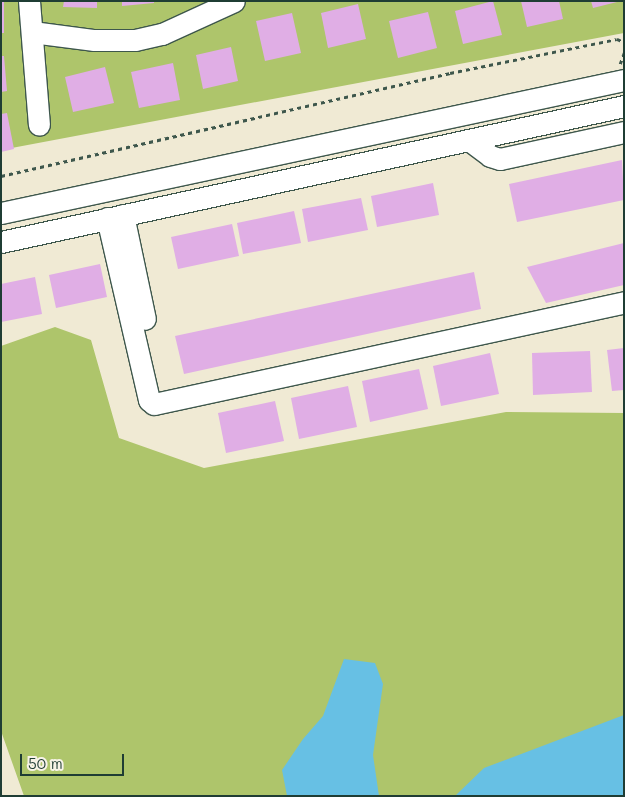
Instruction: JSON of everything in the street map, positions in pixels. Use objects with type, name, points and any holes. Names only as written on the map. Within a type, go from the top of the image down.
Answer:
[{"type":"street","points":[[29,1],[34,83],[39,124]]},
{"type":"street","points":[[32,32],[94,40],[135,40],[162,34],[234,1]]},
{"type":"street","points":[[1,213],[624,80]]},
{"type":"street","points":[[566,92],[572,117]]},
{"type":"street","points":[[1,242],[115,216],[621,107],[623,132],[506,159],[490,156],[469,140]]},
{"type":"street","points":[[115,216],[145,319]]},
{"type":"street","points":[[115,216],[149,400],[157,404],[624,302]]},
{"type":"path","points":[[1,176],[450,73],[617,40],[624,42]]},
{"type":"green space","points":[[1,1],[624,1],[624,33],[1,150]]},
{"type":"green space","points":[[55,327],[91,340],[119,438],[204,468],[506,412],[624,413],[624,796],[24,796],[1,731],[1,346]]},
{"type":"water","points":[[344,659],[375,663],[383,684],[373,755],[379,796],[287,796],[282,770],[303,739],[323,716]]},
{"type":"water","points":[[624,715],[624,796],[455,796],[484,768]]},
{"type":"building","points":[[1,1],[4,1],[4,33],[1,33]]},
{"type":"building","points":[[64,1],[97,1],[97,8],[63,7]]},
{"type":"building","points":[[122,1],[154,1],[154,3],[122,6]]},
{"type":"building","points":[[493,1],[502,35],[463,44],[455,11]]},
{"type":"building","points":[[521,1],[559,1],[563,19],[527,27]]},
{"type":"building","points":[[591,1],[617,1],[617,2],[593,8]]},
{"type":"building","points":[[358,4],[366,39],[328,48],[321,13]]},
{"type":"building","points":[[428,12],[437,48],[398,58],[389,21]]},
{"type":"building","points":[[292,13],[301,53],[265,61],[256,21]]},
{"type":"building","points":[[231,47],[238,81],[203,89],[196,55]]},
{"type":"building","points":[[1,56],[4,56],[7,91],[1,92]]},
{"type":"building","points":[[173,63],[180,100],[139,108],[131,72]]},
{"type":"building","points":[[105,67],[114,103],[73,112],[65,77]]},
{"type":"building","points":[[7,113],[14,149],[1,152],[1,114]]},
{"type":"building","points":[[622,160],[624,200],[517,222],[509,184]]},
{"type":"building","points":[[433,183],[439,215],[377,227],[371,196]]},
{"type":"building","points":[[361,198],[368,230],[308,242],[302,209]]},
{"type":"building","points":[[294,211],[301,243],[243,254],[237,223]]},
{"type":"building","points":[[232,224],[239,256],[178,269],[171,237]]},
{"type":"building","points":[[624,243],[624,285],[546,303],[527,267]]},
{"type":"building","points":[[100,264],[107,297],[56,308],[49,275]]},
{"type":"building","points":[[474,272],[481,309],[184,374],[175,336]]},
{"type":"building","points":[[35,277],[42,314],[1,322],[1,284]]},
{"type":"building","points":[[624,348],[624,390],[612,391],[607,350]]},
{"type":"building","points":[[590,351],[592,392],[533,395],[532,353]]},
{"type":"building","points":[[490,353],[499,394],[441,406],[433,366]]},
{"type":"building","points":[[419,369],[428,409],[370,422],[362,381]]},
{"type":"building","points":[[348,386],[357,427],[299,439],[291,398]]},
{"type":"building","points":[[275,401],[284,441],[226,453],[218,413]]}]
